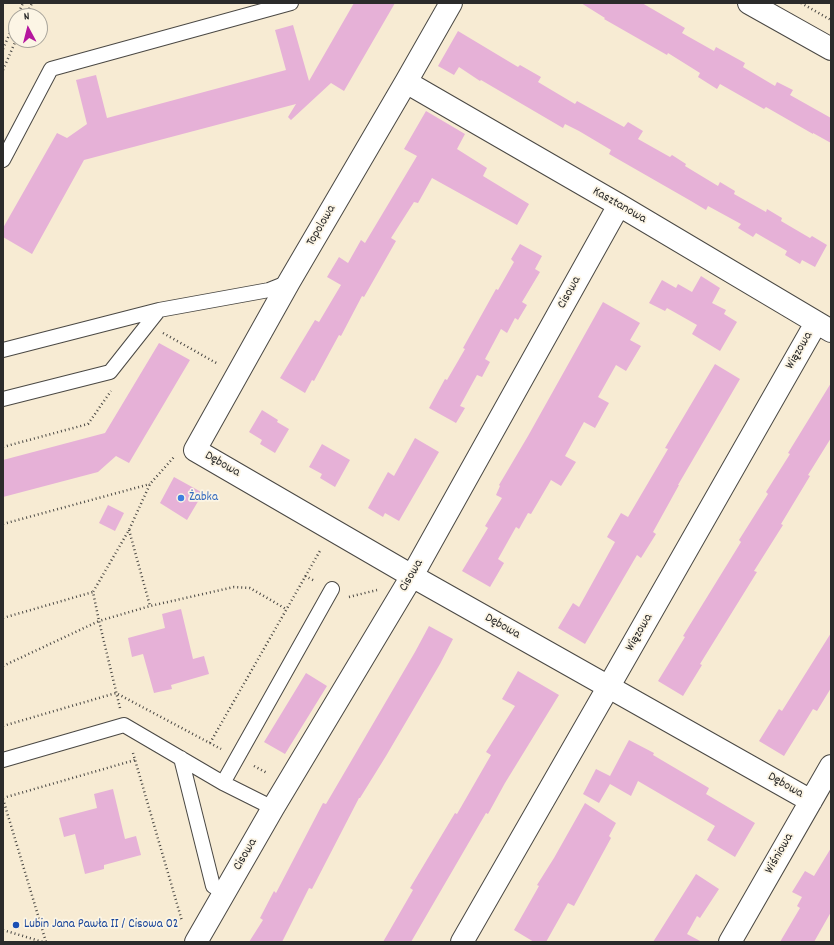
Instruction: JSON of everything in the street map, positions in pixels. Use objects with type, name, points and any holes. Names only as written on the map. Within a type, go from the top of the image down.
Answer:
[{"type":"street","name":"Topolowa","points":[[186,450],[288,282],[451,3]]},
{"type":"street","points":[[750,3],[831,49]]},
{"type":"street","name":"Kasztanowa","points":[[406,82],[619,205],[823,327]]},
{"type":"street","name":"Cisowa","points":[[190,934],[224,893],[412,576],[619,205]]},
{"type":"street","name":"Wiązowa","points":[[462,942],[609,686],[823,327]]},
{"type":"street","name":"Dębowa","points":[[186,450],[609,686],[811,801]]},
{"type":"street","name":"Wiśniowa","points":[[730,942],[831,766]]},
{"type":"lane","points":[[3,160],[51,69],[291,3]]},
{"type":"lane","points":[[3,350],[159,310],[269,290],[288,282]]},
{"type":"lane","points":[[3,399],[110,372],[159,310]]},
{"type":"lane","points":[[223,782],[332,590]]},
{"type":"lane","points":[[3,760],[124,725],[223,782],[274,808]]},
{"type":"lane","points":[[181,758],[213,886],[224,893]]},
{"type":"path","points":[[801,3],[831,20]]},
{"type":"path","points":[[3,49],[8,37]]},
{"type":"path","points":[[3,70],[13,48]]},
{"type":"path","points":[[159,331],[219,364]]},
{"type":"path","points":[[186,450],[173,458],[150,484],[129,530],[93,592],[124,725],[190,934]]},
{"type":"path","points":[[3,524],[150,484]]},
{"type":"path","points":[[129,530],[150,606]]},
{"type":"path","points":[[210,743],[324,543]]},
{"type":"path","points":[[3,666],[99,621],[150,606],[234,587],[250,588],[286,609]]},
{"type":"path","points":[[3,618],[93,592]]},
{"type":"path","points":[[3,726],[116,692],[270,775]]},
{"type":"path","points":[[46,942],[3,798],[136,760]]},
{"type":"path","points":[[3,930],[43,942]]},
{"type":"building","points":[[354,3],[395,3],[344,91],[331,83],[291,120],[288,117],[296,104],[84,160],[32,254],[3,237],[3,228],[57,133],[67,138],[87,124],[76,80],[96,75],[107,118],[286,70],[275,30],[293,25],[309,81]]},
{"type":"building","points":[[581,3],[642,3],[685,28],[682,33],[714,51],[716,47],[745,63],[743,67],[775,86],[777,82],[793,90],[790,95],[831,118],[831,143],[766,107],[764,109],[720,84],[717,89],[698,77],[700,73],[668,53],[667,55],[604,19],[605,18]]},
{"type":"building","points":[[458,31],[518,67],[520,65],[541,77],[538,82],[575,104],[577,101],[624,127],[628,122],[643,131],[638,139],[670,157],[672,155],[686,164],[685,166],[718,186],[720,182],[735,191],[734,194],[766,212],[767,209],[782,218],[781,221],[810,238],[812,236],[827,245],[815,267],[802,260],[800,264],[785,255],[787,251],[756,233],[753,237],[738,228],[741,224],[708,206],[706,210],[609,154],[611,150],[579,131],[565,124],[563,128],[481,80],[480,81],[459,67],[454,75],[438,66]]},
{"type":"building","points":[[426,111],[465,134],[457,149],[487,168],[483,176],[529,204],[517,225],[432,178],[418,203],[414,202],[391,238],[396,241],[364,297],[362,296],[341,336],[339,335],[314,381],[312,380],[305,393],[280,378],[315,320],[319,322],[341,285],[327,277],[339,257],[348,263],[361,240],[365,243],[417,156],[404,149]]},
{"type":"building","points":[[520,244],[542,256],[535,269],[540,272],[522,302],[527,305],[518,320],[515,318],[507,333],[501,329],[485,359],[490,362],[482,377],[477,375],[460,406],[465,408],[456,423],[429,408],[445,379],[447,380],[465,349],[463,348],[496,289],[498,290],[514,262],[511,259]]},
{"type":"building","points":[[701,276],[720,288],[712,303],[726,310],[724,314],[737,322],[720,351],[692,334],[697,325],[667,308],[665,311],[649,303],[662,280],[676,288],[678,284],[692,292]]},
{"type":"building","points":[[603,302],[640,323],[630,340],[641,346],[626,371],[616,365],[598,397],[609,403],[595,428],[584,422],[565,456],[576,462],[561,486],[551,480],[531,514],[528,513],[519,529],[516,527],[498,559],[504,563],[490,587],[462,571],[488,528],[485,526],[502,498],[496,495],[500,486],[499,485]]},
{"type":"building","points":[[159,343],[190,360],[129,463],[116,456],[98,472],[3,497],[3,460],[105,433]]},
{"type":"building","points":[[715,364],[740,379],[678,485],[653,532],[656,534],[641,558],[637,555],[585,644],[558,628],[573,603],[579,607],[615,542],[607,537],[621,513],[628,517],[668,449],[665,448]]},
{"type":"building","points":[[831,383],[831,438],[808,475],[810,476],[781,524],[783,525],[754,571],[757,572],[700,664],[702,665],[683,696],[658,681],[685,637],[683,636],[741,542],[739,540],[768,494],[766,492],[790,454],[788,453]]},
{"type":"building","points":[[262,410],[289,429],[275,453],[260,444],[262,440],[249,432]]},
{"type":"building","points":[[415,438],[439,452],[399,521],[385,513],[383,517],[368,508],[388,472],[394,476]]},
{"type":"building","points":[[322,444],[350,460],[335,487],[320,478],[322,474],[309,467]]},
{"type":"building","name":"Żabka","points":[[174,477],[203,493],[187,520],[160,503]]},
{"type":"building","points":[[108,505],[124,513],[115,531],[99,523]]},
{"type":"building","points":[[181,609],[193,659],[204,656],[209,674],[171,685],[172,689],[154,693],[143,654],[132,657],[128,638],[165,628],[162,614]]},
{"type":"building","points":[[429,626],[453,639],[386,756],[359,798],[312,889],[309,888],[282,942],[249,942],[263,920],[260,918],[274,891],[276,893],[323,803],[326,804]]},
{"type":"building","points":[[831,633],[831,688],[817,711],[813,709],[784,756],[759,741],[779,709],[782,711]]},
{"type":"building","points":[[518,671],[559,695],[505,783],[488,814],[486,813],[411,942],[383,942],[413,890],[410,888],[455,813],[457,814],[491,755],[486,752],[515,706],[502,699]]},
{"type":"building","points":[[306,673],[327,686],[285,754],[264,742]]},
{"type":"building","points":[[629,740],[654,753],[653,755],[709,788],[706,794],[755,823],[735,857],[707,840],[715,826],[638,781],[631,796],[610,784],[599,803],[583,794],[596,769],[610,776]]},
{"type":"building","points":[[113,789],[125,839],[136,836],[141,855],[104,865],[104,869],[85,874],[75,834],[64,837],[59,818],[97,808],[94,794]]},
{"type":"building","points":[[585,803],[616,823],[609,836],[611,838],[574,906],[568,903],[546,942],[534,942],[514,930],[539,886],[537,885]]},
{"type":"building","points":[[831,848],[831,912],[814,942],[780,942],[800,908],[797,906],[802,897],[792,892],[805,871],[814,876]]},
{"type":"building","points":[[696,874],[719,889],[700,918],[697,916],[687,934],[702,942],[653,942]]},
{"type":"place","name":"Żabka","points":[[181,498]]},
{"type":"place","name":"Lubin Jana Pawła II / Cisowa 02","points":[[16,925]]}]
